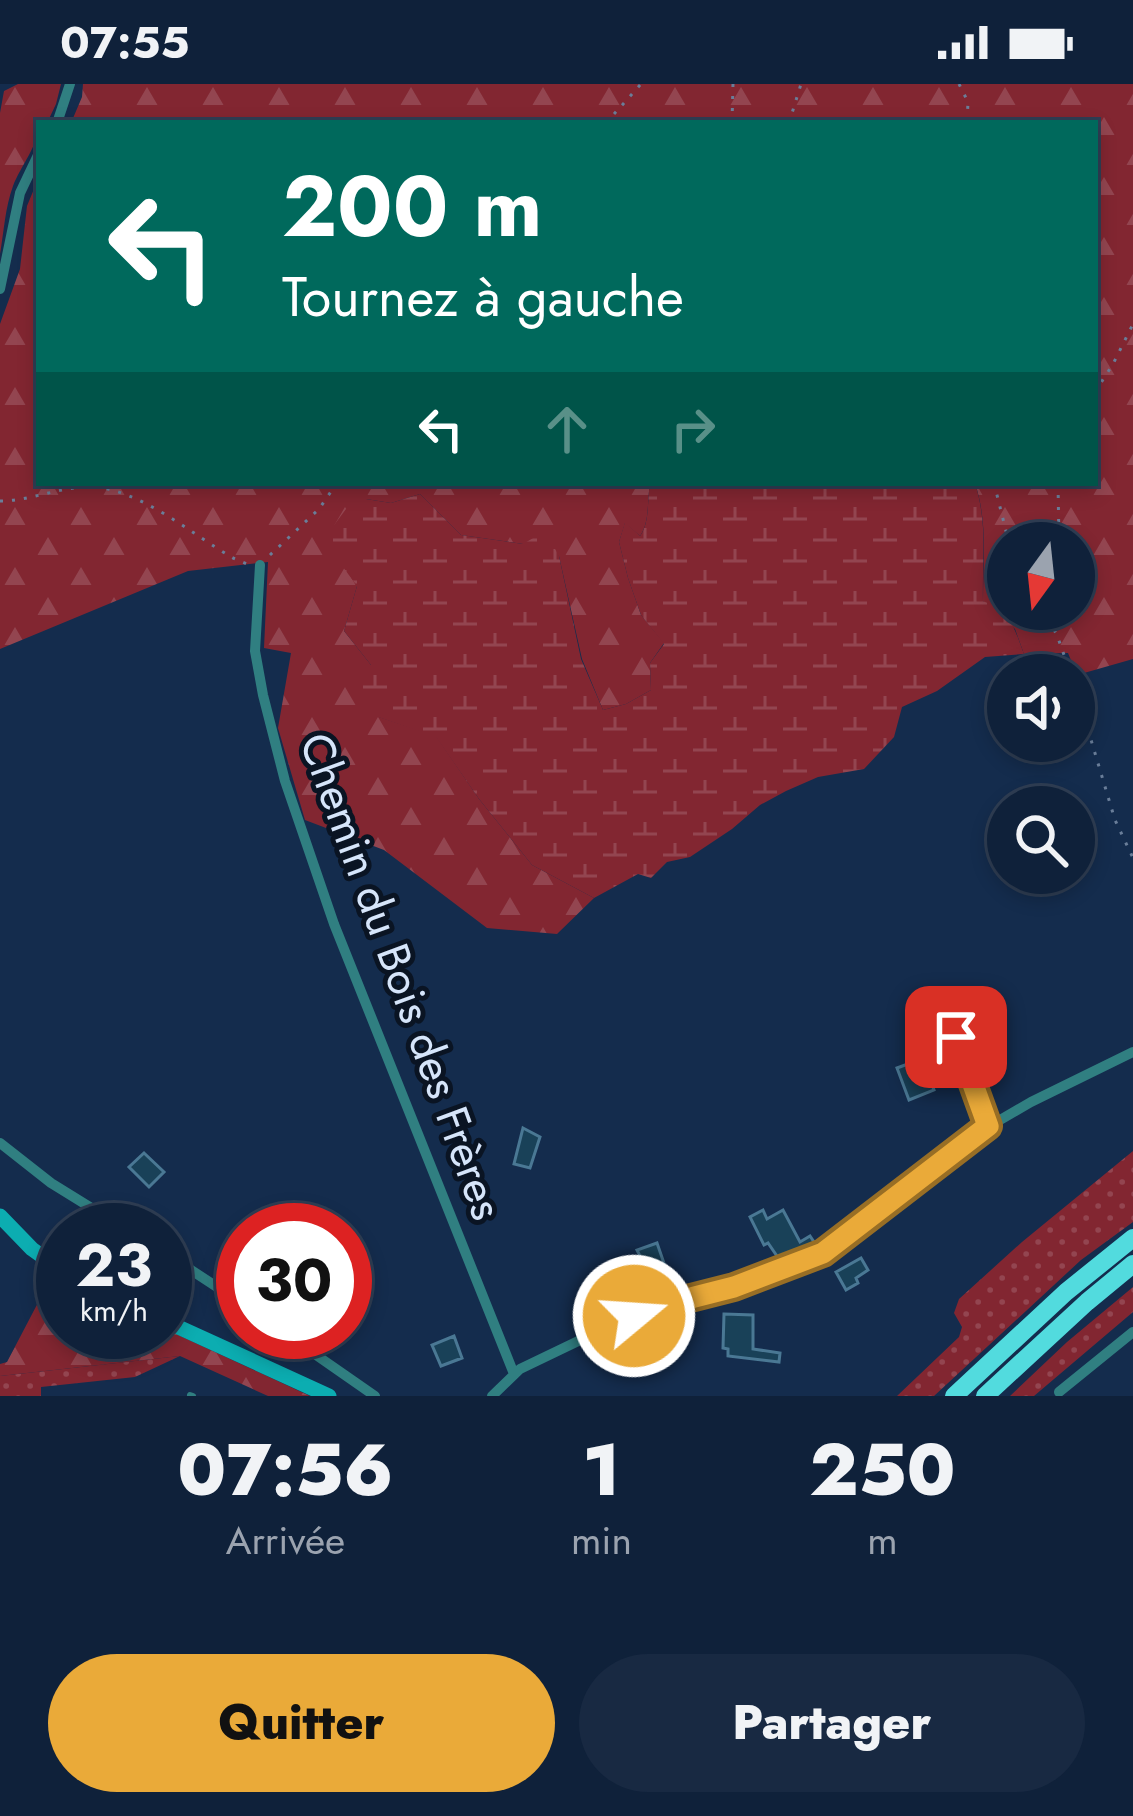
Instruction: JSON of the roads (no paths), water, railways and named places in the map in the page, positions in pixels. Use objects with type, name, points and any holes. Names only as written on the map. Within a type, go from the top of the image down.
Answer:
[{"type":"highway","points":[[955,1396],[1066,1292],[1133,1238]]},
{"type":"highway","points":[[985,1396],[1133,1264]]},
{"type":"main road","points":[[0,1216],[36,1252]]},
{"type":"main road","points":[[192,1333],[329,1396]]},
{"type":"street","points":[[58,120],[70,84]]},
{"type":"street","points":[[0,289],[20,193],[36,159]]},
{"type":"street","name":"Chemin du Bois des Frères","points":[[260,565],[255,651],[285,781],[334,924],[514,1374]]},
{"type":"street","points":[[492,1396],[514,1374],[634,1316],[810,1260],[864,1224],[988,1126],[1133,1052]]},
{"type":"street","points":[[0,1143],[84,1203]]},
{"type":"street","points":[[1059,1392],[1133,1332]]},
{"type":"street","points":[[321,1359],[374,1396]]},
{"type":"lane","points":[[956,1037],[988,1126]]}]
